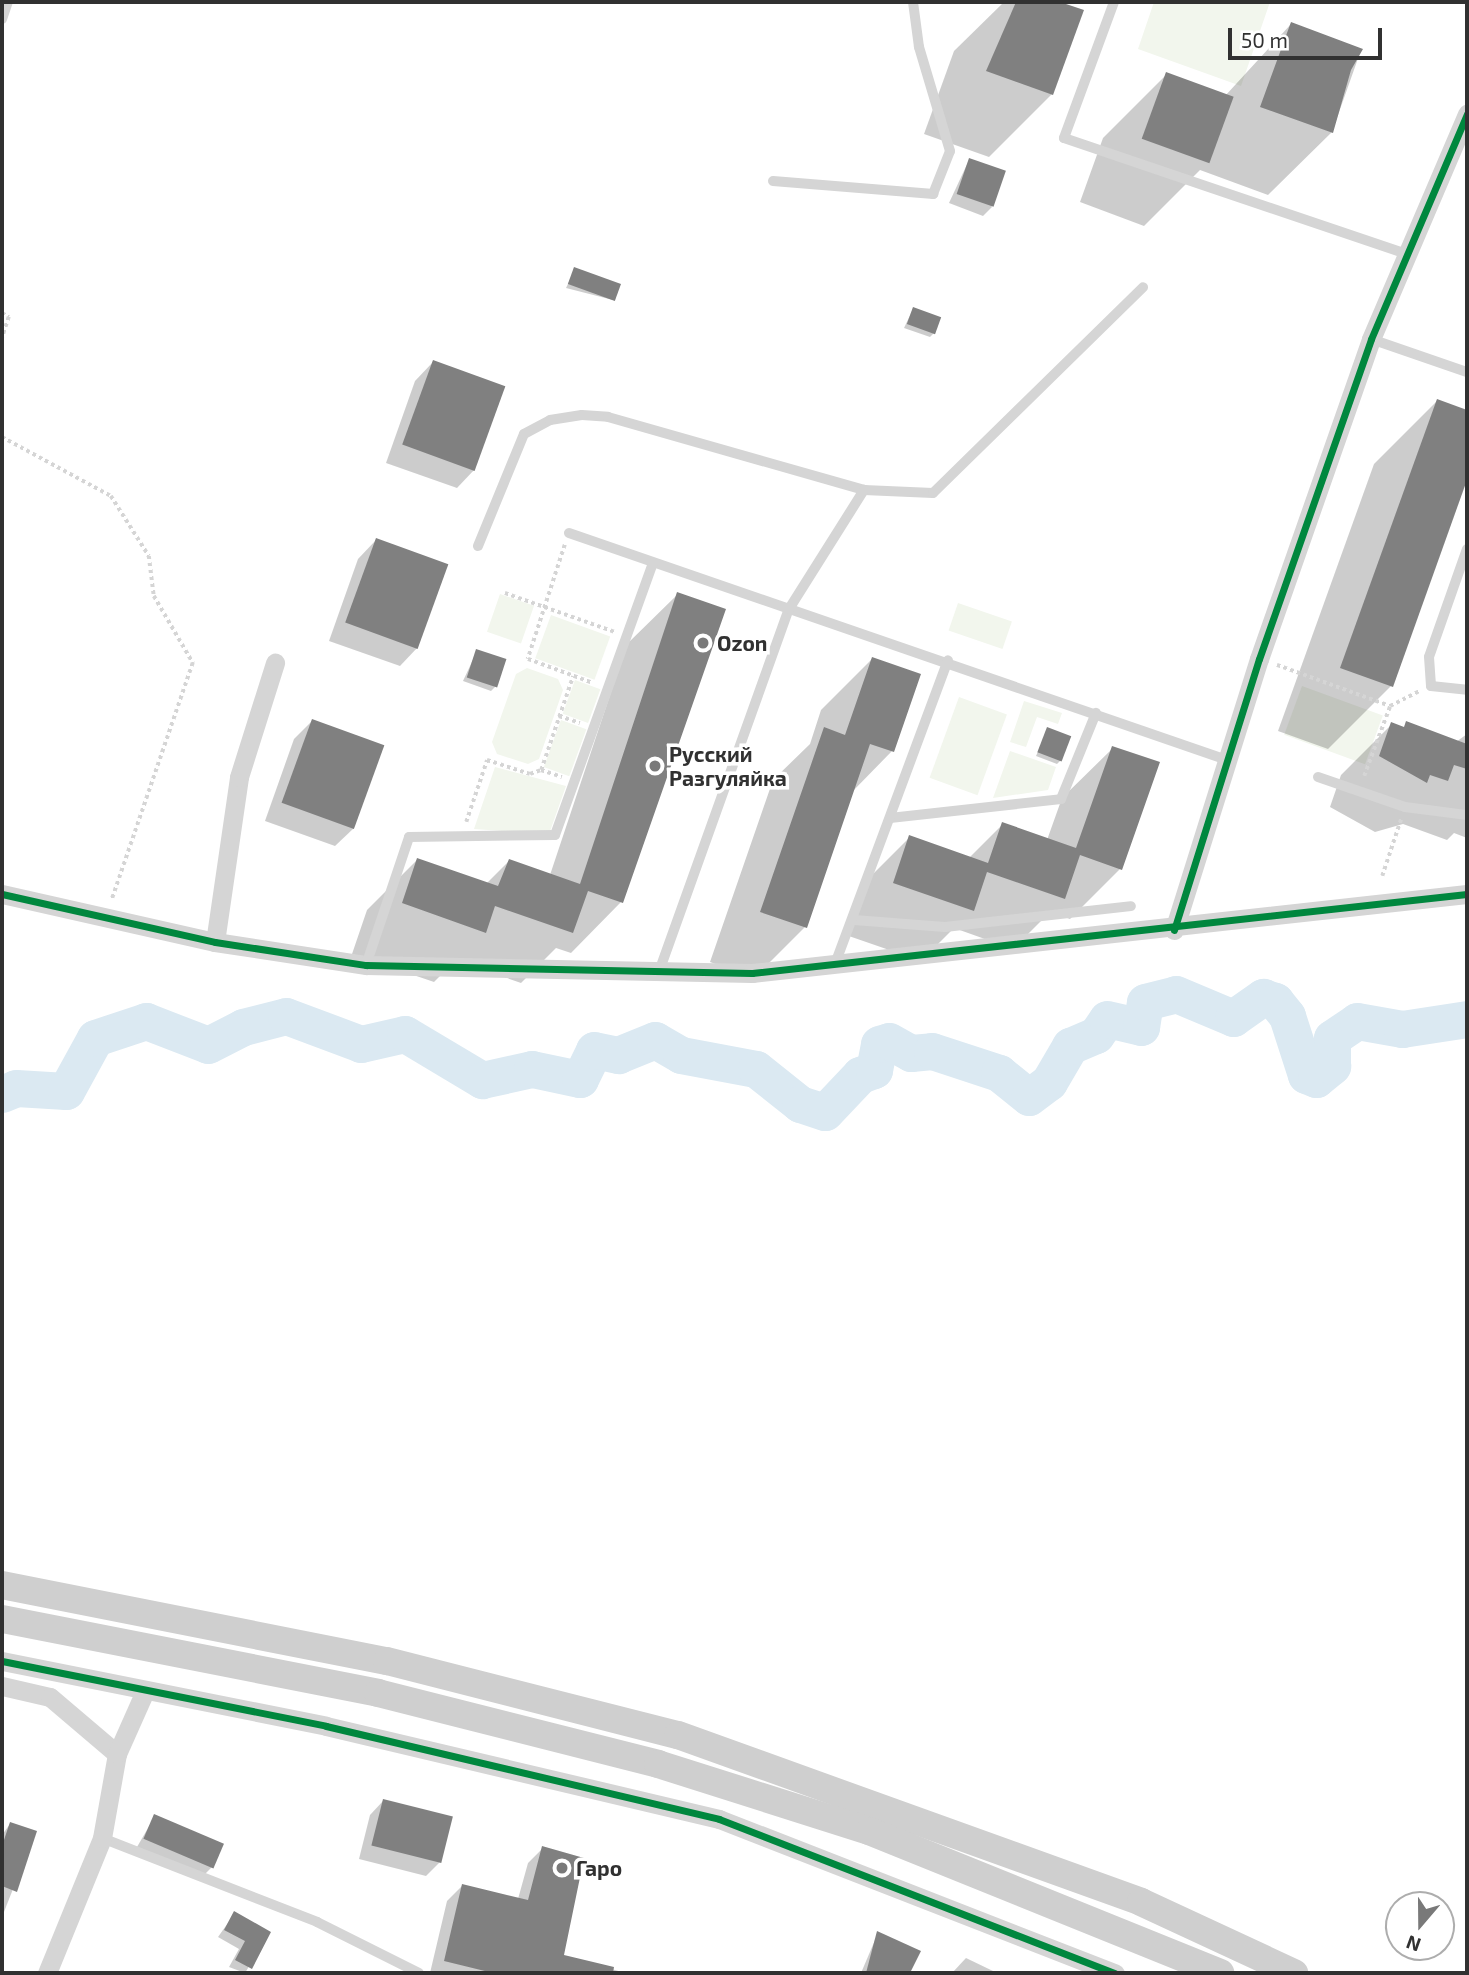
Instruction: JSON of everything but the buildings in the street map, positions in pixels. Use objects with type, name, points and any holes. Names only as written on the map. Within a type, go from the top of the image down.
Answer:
[{"type":"main road","points":[[2,1585],[387,1661],[678,1735],[1129,1897],[1294,1973]]},
{"type":"main road","points":[[2,1619],[378,1693],[657,1764],[869,1831],[1220,1973]]},
{"type":"street","points":[[1174,930],[1230,761],[1259,659],[1371,340],[1467,114]]},
{"type":"street","points":[[215,942],[239,777],[275,663]]},
{"type":"street","points":[[2,894],[215,942],[366,965],[661,967],[752,973],[834,968],[1467,894]]},
{"type":"street","points":[[2,1661],[326,1726],[719,1819],[1115,1973]]},
{"type":"street","points":[[2,1686],[50,1696],[117,1754]]},
{"type":"street","points":[[47,1973],[103,1838],[117,1754],[145,1691]]},
{"type":"lane","points":[[2,19],[8,2]]},
{"type":"lane","points":[[773,181],[933,194],[950,150],[919,47],[913,2]]},
{"type":"lane","points":[[1114,2],[1064,138],[1406,254]]},
{"type":"lane","points":[[478,546],[524,434],[550,420],[582,415],[608,417],[864,490],[933,493],[955,478],[1143,287]]},
{"type":"lane","points":[[1371,340],[1467,372]]},
{"type":"lane","points":[[661,967],[789,609],[864,490]]},
{"type":"lane","points":[[569,533],[789,609],[948,660],[1230,761]]},
{"type":"lane","points":[[1467,549],[1429,657],[1431,686],[1467,690]]},
{"type":"lane","points":[[366,965],[402,846],[409,837],[549,840],[575,782],[653,563]]},
{"type":"lane","points":[[834,968],[948,660]]},
{"type":"lane","points":[[890,818],[1061,799],[1096,712]]},
{"type":"lane","points":[[1318,777],[1405,807],[1467,815]]},
{"type":"lane","points":[[854,920],[945,927],[1130,906]]},
{"type":"lane","points":[[103,1838],[317,1922],[419,1973]]},
{"type":"path","points":[[2,313],[9,317],[2,338]]},
{"type":"path","points":[[2,437],[111,496],[149,556],[154,596],[193,663],[111,902]]},
{"type":"path","points":[[569,533],[528,659],[607,688]]},
{"type":"path","points":[[505,593],[626,636]]},
{"type":"path","points":[[1259,659],[1390,706]]},
{"type":"path","points":[[541,769],[573,676]]},
{"type":"path","points":[[1359,792],[1390,706],[1431,686]]},
{"type":"path","points":[[559,716],[593,727]]},
{"type":"path","points":[[460,838],[487,760],[530,774],[541,769],[575,782]]},
{"type":"path","points":[[1382,876],[1396,832]]},
{"type":"shaded area","points":[[1154,2],[1270,2],[1241,86],[1138,49]]},
{"type":"shaded area","points":[[500,594],[534,606],[521,644],[487,632]]},
{"type":"shaded area","points":[[958,603],[1012,622],[1002,649],[949,630]]},
{"type":"shaded area","points":[[551,615],[610,637],[594,680],[535,658]]},
{"type":"shaded area","points":[[527,668],[558,679],[563,690],[539,759],[528,764],[497,754],[492,742],[516,674]]},
{"type":"shaded area","points":[[575,680],[600,689],[588,723],[563,714]]},
{"type":"shaded area","points":[[1302,686],[1383,715],[1365,764],[1284,735]]},
{"type":"shaded area","points":[[959,697],[1007,714],[978,795],[930,778]]},
{"type":"shaded area","points":[[1024,701],[1062,713],[1058,724],[1037,717],[1026,747],[1010,742]]},
{"type":"shaded area","points":[[561,720],[586,729],[569,776],[544,767]]},
{"type":"shaded area","points":[[1010,751],[1056,767],[1048,790],[993,798]]},
{"type":"shaded area","points":[[495,767],[566,786],[549,834],[474,829]]},
{"type":"waterway","points":[[2,1094],[16,1088],[66,1091],[95,1038],[146,1021],[208,1045],[243,1027],[286,1016],[361,1044],[405,1034],[482,1080],[532,1069],[580,1079],[594,1050],[618,1055],[655,1040],[681,1055],[756,1069],[800,1104],[825,1112],[860,1075],[874,1070],[879,1044],[889,1041],[911,1053],[932,1051],[999,1073],[1029,1097],[1049,1082],[1070,1046],[1096,1035],[1107,1019],[1141,1027],[1145,1002],[1176,994],[1233,1018],[1263,997],[1275,1001],[1287,1016],[1306,1075],[1316,1079],[1332,1066],[1332,1038],[1357,1021],[1402,1029],[1467,1019]]},
{"type":"cycle path","points":[[1174,930],[1259,659],[1371,339],[1467,114]]},
{"type":"cycle path","points":[[2,894],[215,942],[366,965],[752,973],[1467,894]]},
{"type":"cycle path","points":[[2,1661],[326,1726],[719,1819],[1115,1973]]},
{"type":"place","name":"Ozon","points":[[703,643]]},
{"type":"place","name":"Русский Разгуляйка","points":[[655,766]]},
{"type":"place","name":"Гаро","points":[[562,1868]]}]
